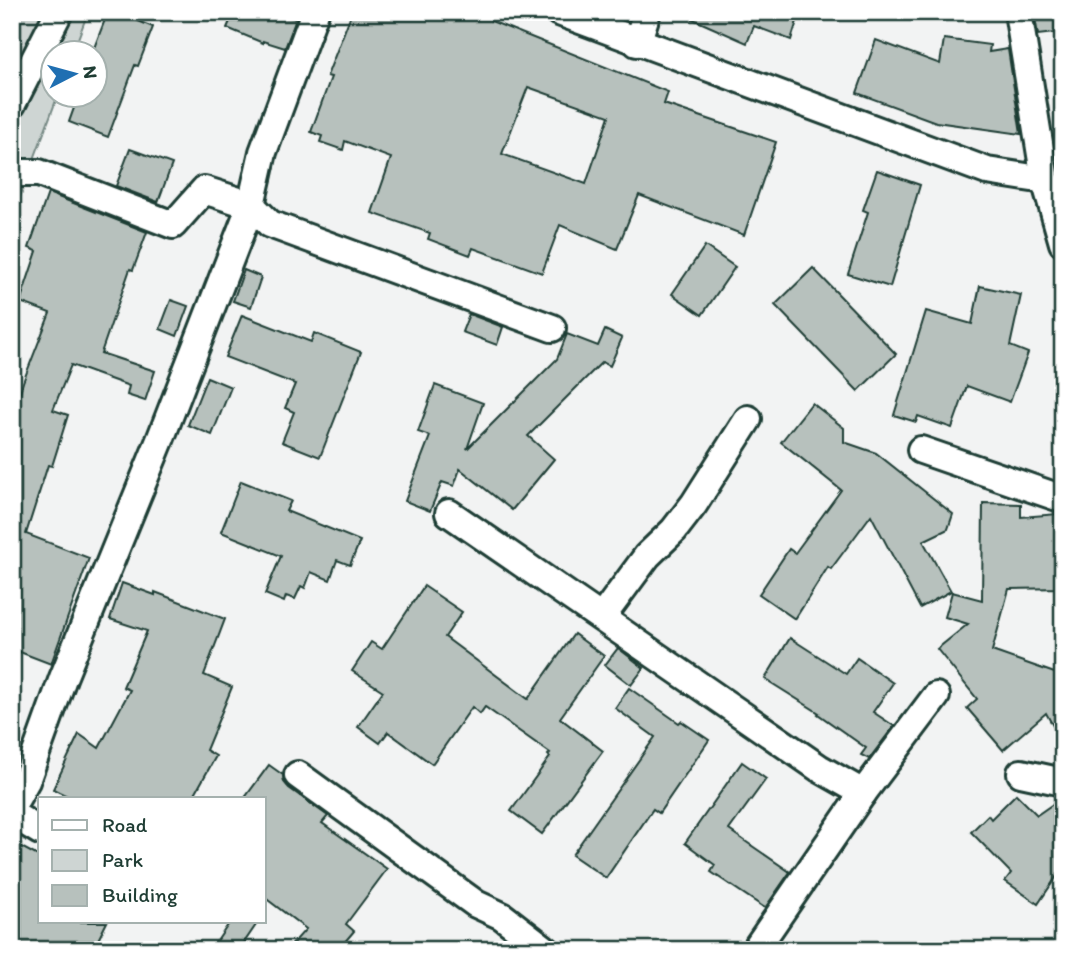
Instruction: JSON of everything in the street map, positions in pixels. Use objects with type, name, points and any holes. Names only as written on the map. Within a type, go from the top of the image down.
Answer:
[{"type":"street","points":[[12,104],[59,12]]},
{"type":"street","points":[[12,806],[26,781],[63,678],[160,440],[251,205],[263,152],[315,12]]},
{"type":"street","points":[[559,12],[987,172],[1045,180]]},
{"type":"street","points":[[637,43],[647,12]]},
{"type":"street","points":[[1018,12],[1045,180],[1063,243]]},
{"type":"street","points":[[12,173],[39,173],[173,225],[204,190],[251,205],[270,224],[552,328]]},
{"type":"street","points":[[602,617],[647,556],[674,530],[694,504],[748,419]]},
{"type":"street","points":[[921,450],[1063,499]]},
{"type":"street","points":[[449,513],[819,768],[863,793]]},
{"type":"street","points":[[755,950],[863,793],[936,696]]},
{"type":"street","points":[[1021,773],[1063,782]]},
{"type":"street","points":[[298,775],[476,904],[502,916],[546,950]]},
{"type":"street","points":[[12,814],[38,830]]},
{"type":"green space","points":[[12,12],[88,12],[78,38],[38,38],[38,108],[53,108],[12,218]]},
{"type":"building","points":[[108,12],[116,12],[153,27],[138,66],[135,65],[108,137],[69,122],[74,108],[108,108],[108,38],[98,38]]},
{"type":"building","points":[[234,12],[272,12],[296,19],[285,48],[263,43],[227,28]]},
{"type":"building","points":[[352,12],[494,12],[491,21],[668,92],[664,104],[776,142],[744,235],[639,195],[617,249],[560,225],[542,273],[473,248],[470,255],[428,239],[430,233],[372,213],[391,158],[345,141],[343,150],[320,142],[322,136],[311,132],[331,77],[327,76]],"holes":[[[528,87],[609,116],[586,184],[502,154]]]},
{"type":"building","points":[[677,12],[800,12],[791,40],[754,26],[747,43]]},
{"type":"building","points":[[1034,12],[1063,12],[1063,32],[1038,35]]},
{"type":"building","points":[[944,39],[990,45],[989,52],[1008,49],[1021,134],[936,122],[857,93],[876,40],[940,64]]},
{"type":"building","points":[[130,149],[172,164],[158,202],[116,186]]},
{"type":"building","points":[[877,170],[920,185],[890,287],[848,274],[868,212],[863,210]]},
{"type":"building","points":[[48,193],[147,232],[133,270],[130,269],[101,353],[155,371],[145,401],[127,395],[129,386],[71,365],[53,410],[68,415],[52,466],[48,465],[26,534],[89,558],[51,664],[12,649],[12,419],[23,382],[50,313],[20,302],[37,251],[29,248]]},
{"type":"building","points":[[705,246],[735,267],[702,315],[672,294]]},
{"type":"building","points":[[813,268],[896,354],[858,391],[775,305]]},
{"type":"building","points":[[244,270],[261,277],[251,307],[233,301]]},
{"type":"building","points":[[980,286],[1021,295],[1010,346],[1028,353],[1010,402],[967,386],[952,428],[918,416],[916,422],[894,415],[926,311],[972,324]]},
{"type":"building","points":[[171,300],[188,306],[177,336],[160,329]]},
{"type":"building","points":[[469,314],[503,327],[497,345],[462,332]]},
{"type":"building","points":[[242,315],[311,342],[314,333],[361,352],[320,457],[282,442],[294,412],[285,408],[295,384],[225,357]]},
{"type":"building","points":[[605,330],[622,338],[610,366],[602,362],[528,436],[554,459],[512,510],[460,469],[454,486],[442,482],[430,511],[405,501],[430,436],[418,432],[435,385],[483,403],[467,449],[557,359],[567,334],[598,346]]},
{"type":"building","points":[[207,377],[231,387],[212,435],[188,425]]},
{"type":"building","points":[[812,403],[844,428],[844,442],[876,453],[953,514],[948,529],[923,541],[951,591],[920,608],[871,515],[831,569],[828,567],[795,619],[759,594],[789,549],[795,553],[841,490],[781,442]]},
{"type":"building","points":[[241,481],[291,501],[286,511],[360,541],[350,565],[337,560],[330,580],[311,572],[305,588],[301,586],[295,599],[286,596],[284,602],[265,594],[281,556],[221,532]]},
{"type":"building","points":[[983,503],[1021,504],[1021,517],[1058,514],[1059,528],[1063,527],[1063,588],[1009,589],[992,651],[1063,676],[1063,744],[1046,713],[1003,750],[967,708],[977,699],[937,649],[968,624],[945,617],[952,592],[982,600]]},
{"type":"building","points":[[122,583],[155,595],[155,592],[225,619],[204,675],[232,687],[206,750],[216,756],[193,797],[69,797],[53,789],[79,734],[99,748],[130,690],[123,687],[147,631],[110,619]]},
{"type":"building","points":[[424,586],[462,612],[445,637],[528,699],[574,634],[604,656],[560,718],[603,751],[542,834],[511,811],[550,757],[550,753],[485,707],[480,714],[472,707],[432,764],[388,732],[380,743],[358,727],[383,691],[352,671],[371,642],[382,649]]},
{"type":"building","points":[[790,638],[846,674],[857,658],[893,683],[873,712],[894,726],[869,759],[861,755],[866,748],[819,713],[765,679]]},
{"type":"building","points":[[618,648],[644,668],[631,685],[605,665]]},
{"type":"building","points":[[629,688],[709,740],[659,813],[653,809],[606,878],[572,855],[655,737],[615,708]]},
{"type":"building","points":[[742,762],[766,779],[729,830],[790,872],[765,908],[711,872],[715,865],[685,843]]},
{"type":"building","points":[[269,765],[283,775],[289,788],[328,816],[322,823],[387,869],[346,924],[354,931],[338,950],[287,950],[306,929],[266,899],[266,797],[245,797]]},
{"type":"building","points":[[1016,794],[1037,815],[1063,797],[1063,867],[1038,904],[1005,881],[1011,873],[971,832],[988,815],[991,819]]},
{"type":"building","points":[[12,842],[38,856],[38,923],[106,923],[93,950],[12,950]]},
{"type":"building","points":[[229,923],[257,923],[239,950],[211,950]]}]
